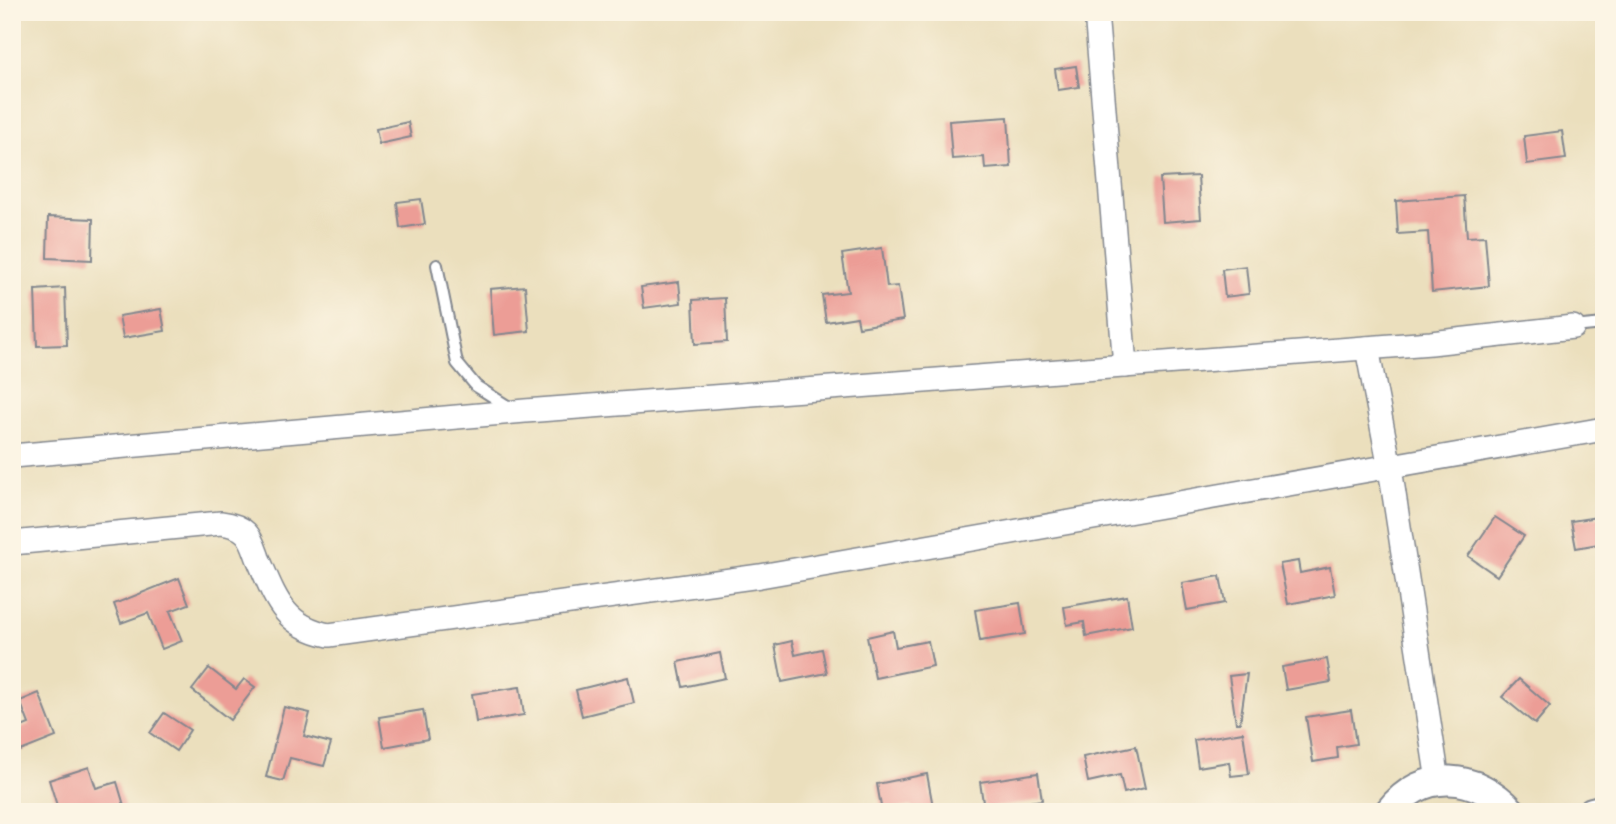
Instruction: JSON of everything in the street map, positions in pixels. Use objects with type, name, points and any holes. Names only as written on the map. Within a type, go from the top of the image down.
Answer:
[{"type":"street","points":[[1096,12],[1125,366]]},
{"type":"street","points":[[12,456],[525,411],[1367,348],[1573,327]]},
{"type":"street","points":[[1367,348],[1390,468],[1438,781]]},
{"type":"street","points":[[12,543],[230,524],[248,534],[277,602],[291,619],[311,631],[329,635],[760,576],[1604,429]]},
{"type":"street","points":[[1389,812],[1404,796],[1420,786],[1438,781],[1466,782],[1492,792],[1519,811]]},
{"type":"street","points":[[1592,812],[1604,809]]},
{"type":"lane","points":[[437,265],[457,363],[477,386],[496,400],[506,407],[525,411]]},
{"type":"lane","points":[[1573,327],[1604,324]]},
{"type":"building","points":[[1076,66],[1079,87],[1058,90],[1055,69]]},
{"type":"building","points":[[1008,117],[1011,167],[985,169],[984,157],[952,159],[949,121]]},
{"type":"building","points":[[408,122],[411,137],[379,144],[376,129]]},
{"type":"building","points":[[1562,131],[1566,159],[1527,164],[1524,136]]},
{"type":"building","points":[[1198,176],[1201,219],[1163,222],[1160,178]]},
{"type":"building","points":[[1464,196],[1467,237],[1485,236],[1489,286],[1432,292],[1428,232],[1398,234],[1396,201]]},
{"type":"building","points":[[421,199],[425,224],[400,228],[397,202]]},
{"type":"building","points":[[48,217],[93,219],[92,260],[47,258]]},
{"type":"building","points":[[882,248],[887,287],[898,286],[903,320],[859,327],[857,317],[826,322],[822,295],[848,292],[842,254]]},
{"type":"building","points":[[1246,266],[1249,294],[1225,297],[1222,269]]},
{"type":"building","points":[[679,282],[681,303],[644,308],[641,287]]},
{"type":"building","points":[[525,286],[529,331],[494,335],[490,289]]},
{"type":"building","points":[[65,288],[67,345],[37,346],[35,290]]},
{"type":"building","points":[[725,298],[727,342],[695,344],[693,300]]},
{"type":"building","points":[[161,309],[165,331],[123,338],[119,316]]},
{"type":"building","points":[[1604,516],[1604,543],[1576,548],[1571,521]]},
{"type":"building","points":[[1495,517],[1524,536],[1497,576],[1468,556]]},
{"type":"building","points":[[1298,561],[1300,573],[1330,567],[1335,595],[1288,604],[1280,564]]},
{"type":"building","points":[[1220,576],[1225,603],[1187,610],[1182,583]]},
{"type":"building","points":[[179,578],[189,604],[170,611],[182,641],[162,649],[148,613],[121,623],[114,604]]},
{"type":"building","points":[[1127,596],[1132,627],[1086,636],[1084,622],[1067,625],[1064,607]]},
{"type":"building","points":[[1020,603],[1025,634],[980,641],[975,610]]},
{"type":"building","points":[[893,631],[896,647],[928,641],[933,666],[875,678],[867,637]]},
{"type":"building","points":[[792,641],[795,655],[822,649],[827,673],[782,682],[775,645]]},
{"type":"building","points":[[720,653],[725,678],[683,687],[678,662]]},
{"type":"building","points":[[1327,659],[1331,682],[1286,690],[1282,667]]},
{"type":"building","points":[[209,668],[236,689],[244,679],[255,687],[230,720],[192,690]]},
{"type":"building","points":[[1247,674],[1240,723],[1236,723],[1229,676]]},
{"type":"building","points":[[628,677],[634,703],[582,716],[576,690]]},
{"type":"building","points":[[1519,679],[1550,706],[1535,724],[1502,697]]},
{"type":"building","points":[[520,687],[524,715],[476,722],[472,694]]},
{"type":"building","points":[[39,693],[56,737],[18,752],[12,731],[29,724],[20,701]]},
{"type":"building","points":[[284,707],[310,713],[304,736],[331,743],[324,766],[290,758],[283,781],[266,777]]},
{"type":"building","points":[[423,710],[428,739],[384,747],[379,717]]},
{"type":"building","points":[[1351,710],[1356,744],[1337,747],[1338,758],[1313,762],[1306,717]]},
{"type":"building","points":[[164,713],[190,730],[176,751],[150,733]]},
{"type":"building","points":[[1243,732],[1249,774],[1231,776],[1229,762],[1198,767],[1194,740]]},
{"type":"building","points":[[1136,746],[1145,788],[1124,793],[1120,775],[1088,782],[1083,757]]},
{"type":"building","points":[[89,767],[96,788],[117,782],[126,812],[59,812],[49,780]]},
{"type":"building","points":[[1038,773],[1042,800],[984,809],[980,782]]},
{"type":"building","points":[[927,774],[934,812],[913,812],[912,806],[882,812],[877,784]]}]
